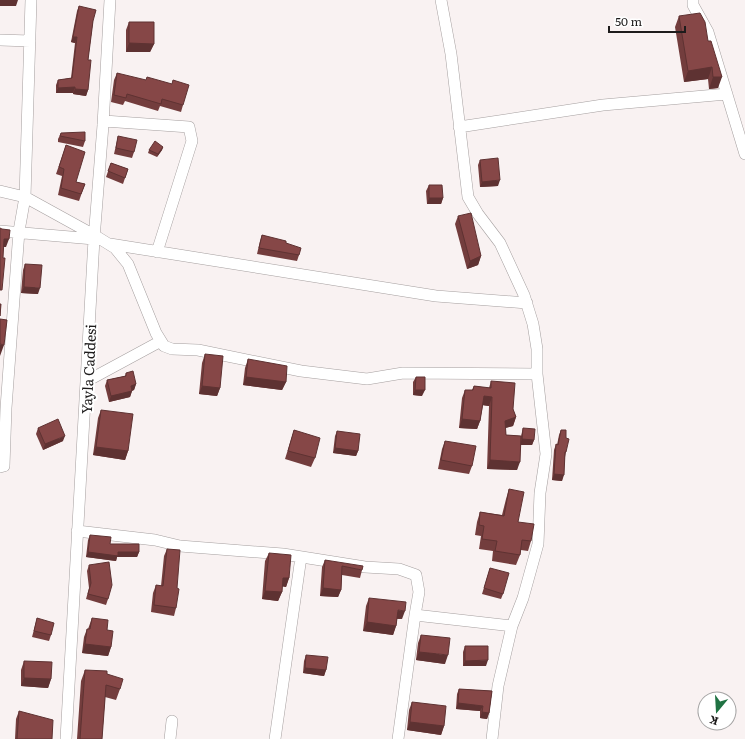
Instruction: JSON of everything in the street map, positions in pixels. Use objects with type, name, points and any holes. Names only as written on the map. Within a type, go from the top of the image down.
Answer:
[{"type":"street","points":[[0,468],[4,466],[6,408],[19,231],[25,197],[31,0]]},
{"type":"street","name":"Yayla Caddesi","points":[[66,739],[94,237],[104,121],[110,0]]},
{"type":"street","points":[[442,0],[451,54],[468,198],[500,243],[516,275],[527,303],[533,324],[537,349],[537,374],[546,454],[540,493],[538,544],[524,598],[512,626],[498,686],[492,739]]},
{"type":"street","points":[[693,0],[693,5],[708,32],[745,154]]},
{"type":"street","points":[[0,40],[30,41]]},
{"type":"street","points":[[459,127],[603,106],[727,94]]},
{"type":"street","points":[[104,121],[190,127],[192,141],[157,252]]},
{"type":"street","points":[[0,190],[25,197],[94,237],[110,244],[436,296],[527,303]]},
{"type":"street","points":[[0,231],[19,231],[94,237]]},
{"type":"street","points":[[110,244],[128,264],[156,333],[164,346],[172,349],[198,350],[301,371],[367,379],[403,373],[537,374]]},
{"type":"street","points":[[87,381],[161,341]]},
{"type":"street","points":[[78,531],[155,540],[180,546],[301,557],[365,567],[399,569],[416,575],[419,592],[398,739]]},
{"type":"street","points":[[274,739],[301,557]]},
{"type":"street","points":[[415,615],[512,626]]},
{"type":"street","points":[[170,739],[172,721]]},
{"type":"building","points":[[79,6],[96,10],[93,21],[88,60],[91,60],[88,90],[75,89],[75,87],[58,88],[58,80],[72,78],[77,37],[73,37]]},
{"type":"building","points":[[700,13],[705,22],[708,41],[711,41],[722,77],[713,77],[712,67],[688,71],[679,16]]},
{"type":"building","points":[[129,22],[154,22],[154,44],[129,43]]},
{"type":"building","points":[[117,73],[146,80],[147,77],[172,84],[173,80],[189,85],[183,105],[162,99],[161,104],[127,94],[126,98],[114,95]]},
{"type":"building","points":[[85,132],[85,141],[60,136],[61,133]]},
{"type":"building","points":[[118,136],[137,140],[134,152],[116,148]]},
{"type":"building","points":[[155,141],[163,147],[158,154],[149,150]]},
{"type":"building","points":[[66,145],[85,152],[76,182],[85,184],[81,194],[61,188],[64,169],[59,167]]},
{"type":"building","points":[[498,158],[500,180],[482,182],[480,160]]},
{"type":"building","points":[[111,163],[128,169],[125,178],[108,171]]},
{"type":"building","points":[[429,185],[442,185],[443,198],[429,198]]},
{"type":"building","points":[[471,213],[481,256],[470,261],[458,216]]},
{"type":"building","points":[[0,228],[10,230],[9,239],[4,239],[3,258],[5,258],[2,290],[0,290]]},
{"type":"building","points":[[262,235],[286,241],[286,243],[301,248],[299,255],[259,248]]},
{"type":"building","points":[[25,264],[42,265],[40,288],[24,287]]},
{"type":"building","points":[[0,319],[7,320],[4,345],[0,344]]},
{"type":"building","points":[[205,354],[223,356],[220,388],[202,386]]},
{"type":"building","points":[[248,359],[287,366],[286,382],[246,377]]},
{"type":"building","points":[[133,371],[136,384],[131,386],[132,391],[111,396],[107,380],[126,376],[126,373]]},
{"type":"building","points":[[416,377],[425,377],[425,390],[415,390]]},
{"type":"building","points":[[491,381],[515,383],[513,409],[516,417],[505,421],[506,435],[521,436],[520,462],[490,460],[492,397],[484,396],[480,421],[462,419],[465,390],[473,390],[474,386],[491,388]]},
{"type":"building","points":[[101,410],[133,414],[128,451],[96,447]]},
{"type":"building","points":[[58,419],[65,436],[45,444],[38,428]]},
{"type":"building","points":[[523,428],[535,429],[534,440],[522,439]]},
{"type":"building","points":[[294,430],[320,438],[315,458],[288,451]]},
{"type":"building","points":[[561,430],[566,430],[566,438],[569,439],[565,452],[564,475],[554,474],[556,444],[558,445]]},
{"type":"building","points":[[337,431],[360,434],[358,451],[335,448]]},
{"type":"building","points":[[445,441],[476,446],[472,466],[441,460]]},
{"type":"building","points":[[509,489],[524,492],[518,522],[534,524],[531,541],[522,540],[520,555],[495,551],[497,541],[482,539],[484,526],[479,525],[480,512],[504,516]]},
{"type":"building","points":[[90,535],[111,537],[110,544],[139,544],[139,552],[118,552],[118,556],[88,552]]},
{"type":"building","points":[[167,549],[180,550],[177,588],[179,589],[176,608],[154,605],[156,585],[163,586]]},
{"type":"building","points":[[269,553],[291,555],[289,578],[283,578],[282,592],[265,591]]},
{"type":"building","points":[[325,560],[363,566],[362,570],[342,566],[341,590],[323,588]]},
{"type":"building","points":[[109,562],[112,585],[108,599],[88,594],[91,583],[89,565]]},
{"type":"building","points":[[490,568],[509,573],[503,594],[484,588]]},
{"type":"building","points":[[369,598],[406,602],[405,611],[398,610],[396,626],[367,622]]},
{"type":"building","points":[[37,618],[54,623],[51,635],[34,631]]},
{"type":"building","points":[[92,618],[108,620],[107,630],[113,631],[111,647],[85,644],[87,629],[90,629]]},
{"type":"building","points":[[421,635],[450,638],[448,655],[419,652]]},
{"type":"building","points":[[465,646],[488,646],[488,660],[465,661]]},
{"type":"building","points":[[306,655],[328,657],[326,670],[305,668]]},
{"type":"building","points":[[24,661],[52,662],[51,679],[24,678]]},
{"type":"building","points":[[85,670],[107,671],[107,674],[123,679],[120,689],[106,685],[102,739],[80,739]]},
{"type":"building","points":[[459,689],[492,691],[489,713],[482,712],[483,706],[458,703]]},
{"type":"building","points":[[412,702],[446,706],[444,726],[410,722]]},
{"type":"building","points":[[19,711],[53,720],[52,739],[17,739]]}]
